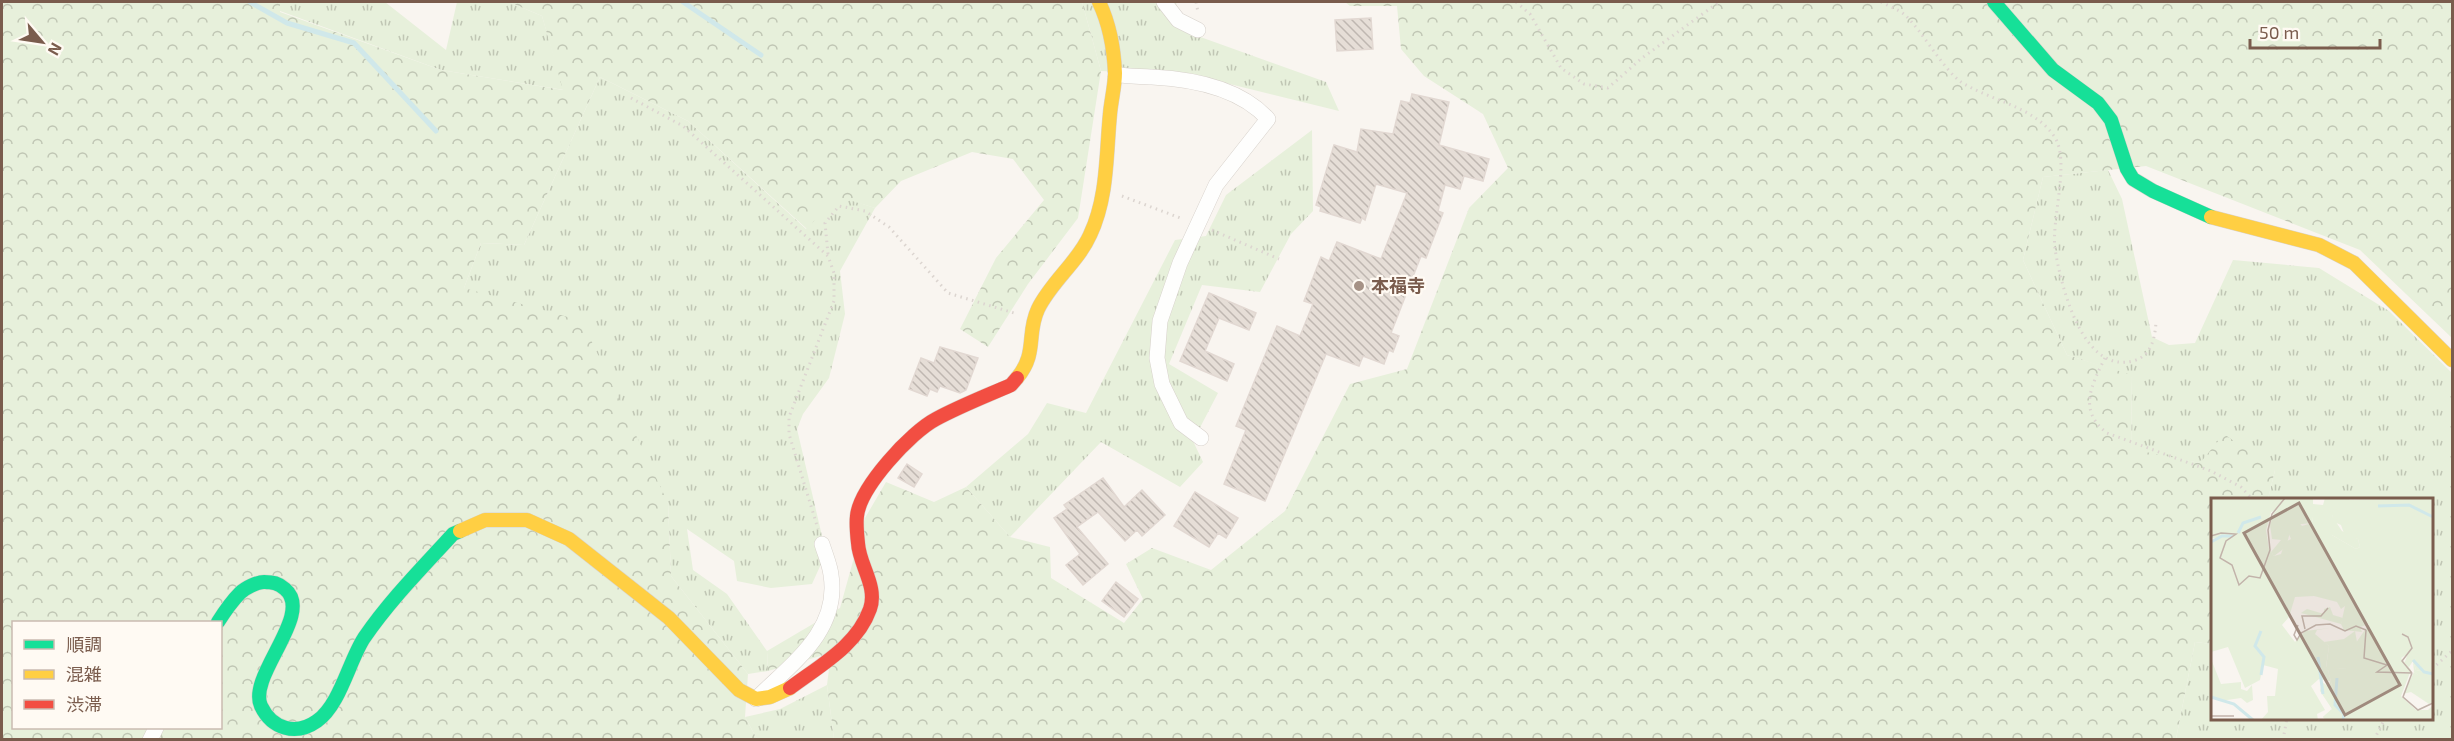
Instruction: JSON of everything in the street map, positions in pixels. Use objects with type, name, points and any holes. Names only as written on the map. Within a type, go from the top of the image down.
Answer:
[{"type":"street","points":[[219,621],[243,590],[262,582],[278,583],[290,593],[293,601],[289,624],[263,679],[258,700],[265,715],[279,727],[295,730],[317,721],[329,708],[363,640],[393,600],[453,534],[485,520],[528,520],[569,539],[669,618],[739,690],[756,699],[770,698],[789,689],[845,646],[862,626],[871,607],[871,587],[858,547],[857,514],[870,484],[912,436],[935,419],[1011,385],[1026,367],[1031,351],[1033,319],[1042,300],[1089,238],[1097,219],[1104,189],[1115,74],[1106,17],[1099,2]]},
{"type":"street","points":[[1164,2],[1178,20],[1198,30]]},
{"type":"street","points":[[1994,2],[2053,70],[2098,103],[2111,120],[2127,169],[2133,179],[2205,215],[2319,245],[2354,263],[2452,360]]},
{"type":"street","points":[[1115,74],[1197,82],[1218,88],[1257,108],[1268,119],[1216,185],[1180,263],[1160,321],[1157,358],[1162,384],[1181,423],[1201,438]]},
{"type":"street","points":[[756,699],[819,635],[831,610],[831,576],[822,544]]},
{"type":"path","points":[[1516,2],[1530,14],[1562,68],[1584,84],[1608,88],[1642,58],[1719,2]]},
{"type":"path","points":[[1881,2],[1905,15],[1959,81],[2042,121],[2056,139],[2061,169],[2055,248],[2073,316],[2091,347],[2105,358],[2123,363],[2139,359],[2151,348],[2156,322]]},
{"type":"path","points":[[631,98],[683,126],[828,256]]},
{"type":"path","points":[[1104,189],[1198,224],[1279,259]]},
{"type":"path","points":[[822,544],[789,434],[789,417],[834,300],[834,273],[828,256],[825,223],[839,206],[865,211],[889,227],[948,293],[1033,319]]},
{"type":"path","points":[[2105,358],[2095,377],[2089,400],[2096,425],[2107,433],[2211,471],[2241,488],[2251,498]]},
{"type":"path","points":[[2433,668],[2452,651]]},
{"type":"path","points":[[2283,740],[2287,720]]},
{"type":"path","points":[[2374,740],[2384,720]]},
{"type":"green space","points":[[2,2],[280,2],[280,12],[441,70],[563,90],[542,16],[509,2],[1082,2],[1101,71],[1078,218],[1028,284],[988,347],[960,329],[996,258],[1044,200],[1013,159],[972,152],[901,181],[875,208],[836,196],[807,229],[688,121],[600,77],[524,245],[481,243],[464,288],[582,321],[668,503],[671,576],[748,674],[745,717],[757,739],[2,739]]},
{"type":"green space","points":[[263,2],[385,2],[446,50],[457,2],[509,2],[542,16],[564,90],[441,70],[280,11]]},
{"type":"green space","points":[[1082,2],[1176,2],[1181,30],[1326,82],[1339,111],[1193,75],[1101,71]]},
{"type":"green space","points":[[1345,2],[2452,2],[2452,338],[2360,250],[2146,166],[2043,177],[2023,260],[2067,355],[2132,375],[2131,449],[2200,463],[2224,434],[2275,470],[2268,498],[2211,498],[2211,644],[2195,642],[2176,739],[834,739],[827,685],[831,653],[768,671],[767,651],[840,608],[865,518],[886,482],[934,502],[966,487],[1010,537],[1050,547],[1051,578],[1124,623],[1143,599],[1126,564],[1152,548],[1211,570],[1285,511],[1350,384],[1407,369],[1469,208],[1508,168],[1483,114],[1424,76],[1401,49],[1397,6],[1350,6]]},
{"type":"green space","points":[[600,77],[688,121],[806,229],[836,195],[875,208],[840,271],[845,314],[829,378],[803,414],[797,429],[826,553],[812,584],[771,588],[737,581],[734,561],[687,529],[693,570],[727,594],[767,651],[768,671],[748,674],[671,576],[668,503],[464,288],[481,243],[524,245]]},
{"type":"green space","points":[[1312,130],[1313,211],[1291,234],[1260,292],[1202,285],[1169,364],[1218,393],[1193,441],[1203,462],[1180,487],[1101,442],[1010,537],[966,487],[1028,434],[1047,403],[1086,413],[1175,240],[1206,236],[1226,195]]},
{"type":"green space","points":[[2108,170],[2122,199],[2152,337],[2169,345],[2195,343],[2233,260],[2319,268],[2389,311],[2452,373],[2452,739],[2176,739],[2195,642],[2211,644],[2211,720],[2433,720],[2433,498],[2268,498],[2275,470],[2200,463],[2131,450],[2132,376],[2067,355],[2023,260],[2043,177]]},
{"type":"green space","points":[[827,685],[834,739],[757,739],[745,717],[780,709]]},
{"type":"building","points":[[1371,18],[1373,49],[1337,51],[1335,20]]},
{"type":"building","points":[[1412,94],[1449,102],[1439,145],[1489,159],[1483,181],[1464,176],[1460,189],[1445,185],[1438,211],[1443,213],[1426,258],[1421,256],[1391,333],[1399,336],[1393,352],[1389,350],[1384,364],[1363,356],[1359,366],[1326,354],[1265,501],[1224,484],[1246,430],[1236,426],[1277,326],[1300,336],[1313,304],[1304,301],[1321,257],[1329,261],[1337,242],[1381,259],[1407,193],[1376,184],[1365,220],[1362,218],[1360,223],[1320,211],[1321,207],[1316,205],[1334,145],[1357,152],[1361,129],[1393,134],[1401,101],[1410,103]]},
{"type":"building","points":[[1209,293],[1256,313],[1249,330],[1219,318],[1205,351],[1234,364],[1227,381],[1180,361]]},
{"type":"building","points":[[940,347],[978,358],[966,390],[960,393],[940,386],[937,392],[930,389],[927,396],[909,389],[921,358],[934,363]]},
{"type":"building","points":[[907,464],[922,474],[914,487],[898,478]]},
{"type":"building","points":[[1103,478],[1124,507],[1142,490],[1165,515],[1142,536],[1137,530],[1125,541],[1098,512],[1077,527],[1108,564],[1083,585],[1066,565],[1080,554],[1054,518],[1067,509],[1064,505]]},
{"type":"building","points":[[1195,492],[1238,518],[1226,538],[1218,533],[1209,547],[1174,526]]},
{"type":"building","points":[[1116,582],[1138,599],[1124,617],[1102,601]]},
{"type":"waterway","points":[[250,2],[287,23],[354,43],[436,131]]},
{"type":"waterway","points":[[683,2],[761,55]]},
{"type":"traffic: fast","points":[[1994,2],[2053,70],[2098,103],[2111,120],[2127,169],[2133,179],[2153,191],[2211,217]]},
{"type":"traffic: fast","points":[[219,621],[237,596],[251,586],[261,582],[270,582],[285,589],[292,600],[292,614],[263,679],[259,693],[261,706],[271,720],[285,728],[309,726],[325,714],[332,705],[364,638],[374,624],[453,534],[460,531]]},
{"type":"traffic: slow","points":[[1017,378],[1030,352],[1038,309],[1043,299],[1085,245],[1100,206],[1115,73],[1106,19],[1099,2]]},
{"type":"traffic: slow","points":[[2211,217],[2319,245],[2354,263],[2452,360]]},
{"type":"traffic: slow","points":[[460,531],[485,520],[527,520],[569,539],[669,618],[739,690],[756,699],[770,697],[790,688]]},
{"type":"traffic: jam","points":[[790,688],[847,644],[864,622],[870,609],[872,592],[859,551],[857,519],[860,504],[877,476],[901,448],[926,426],[954,410],[1011,385],[1017,378]]},
{"type":"place","name":"本福寺","points":[[1359,286]]}]
